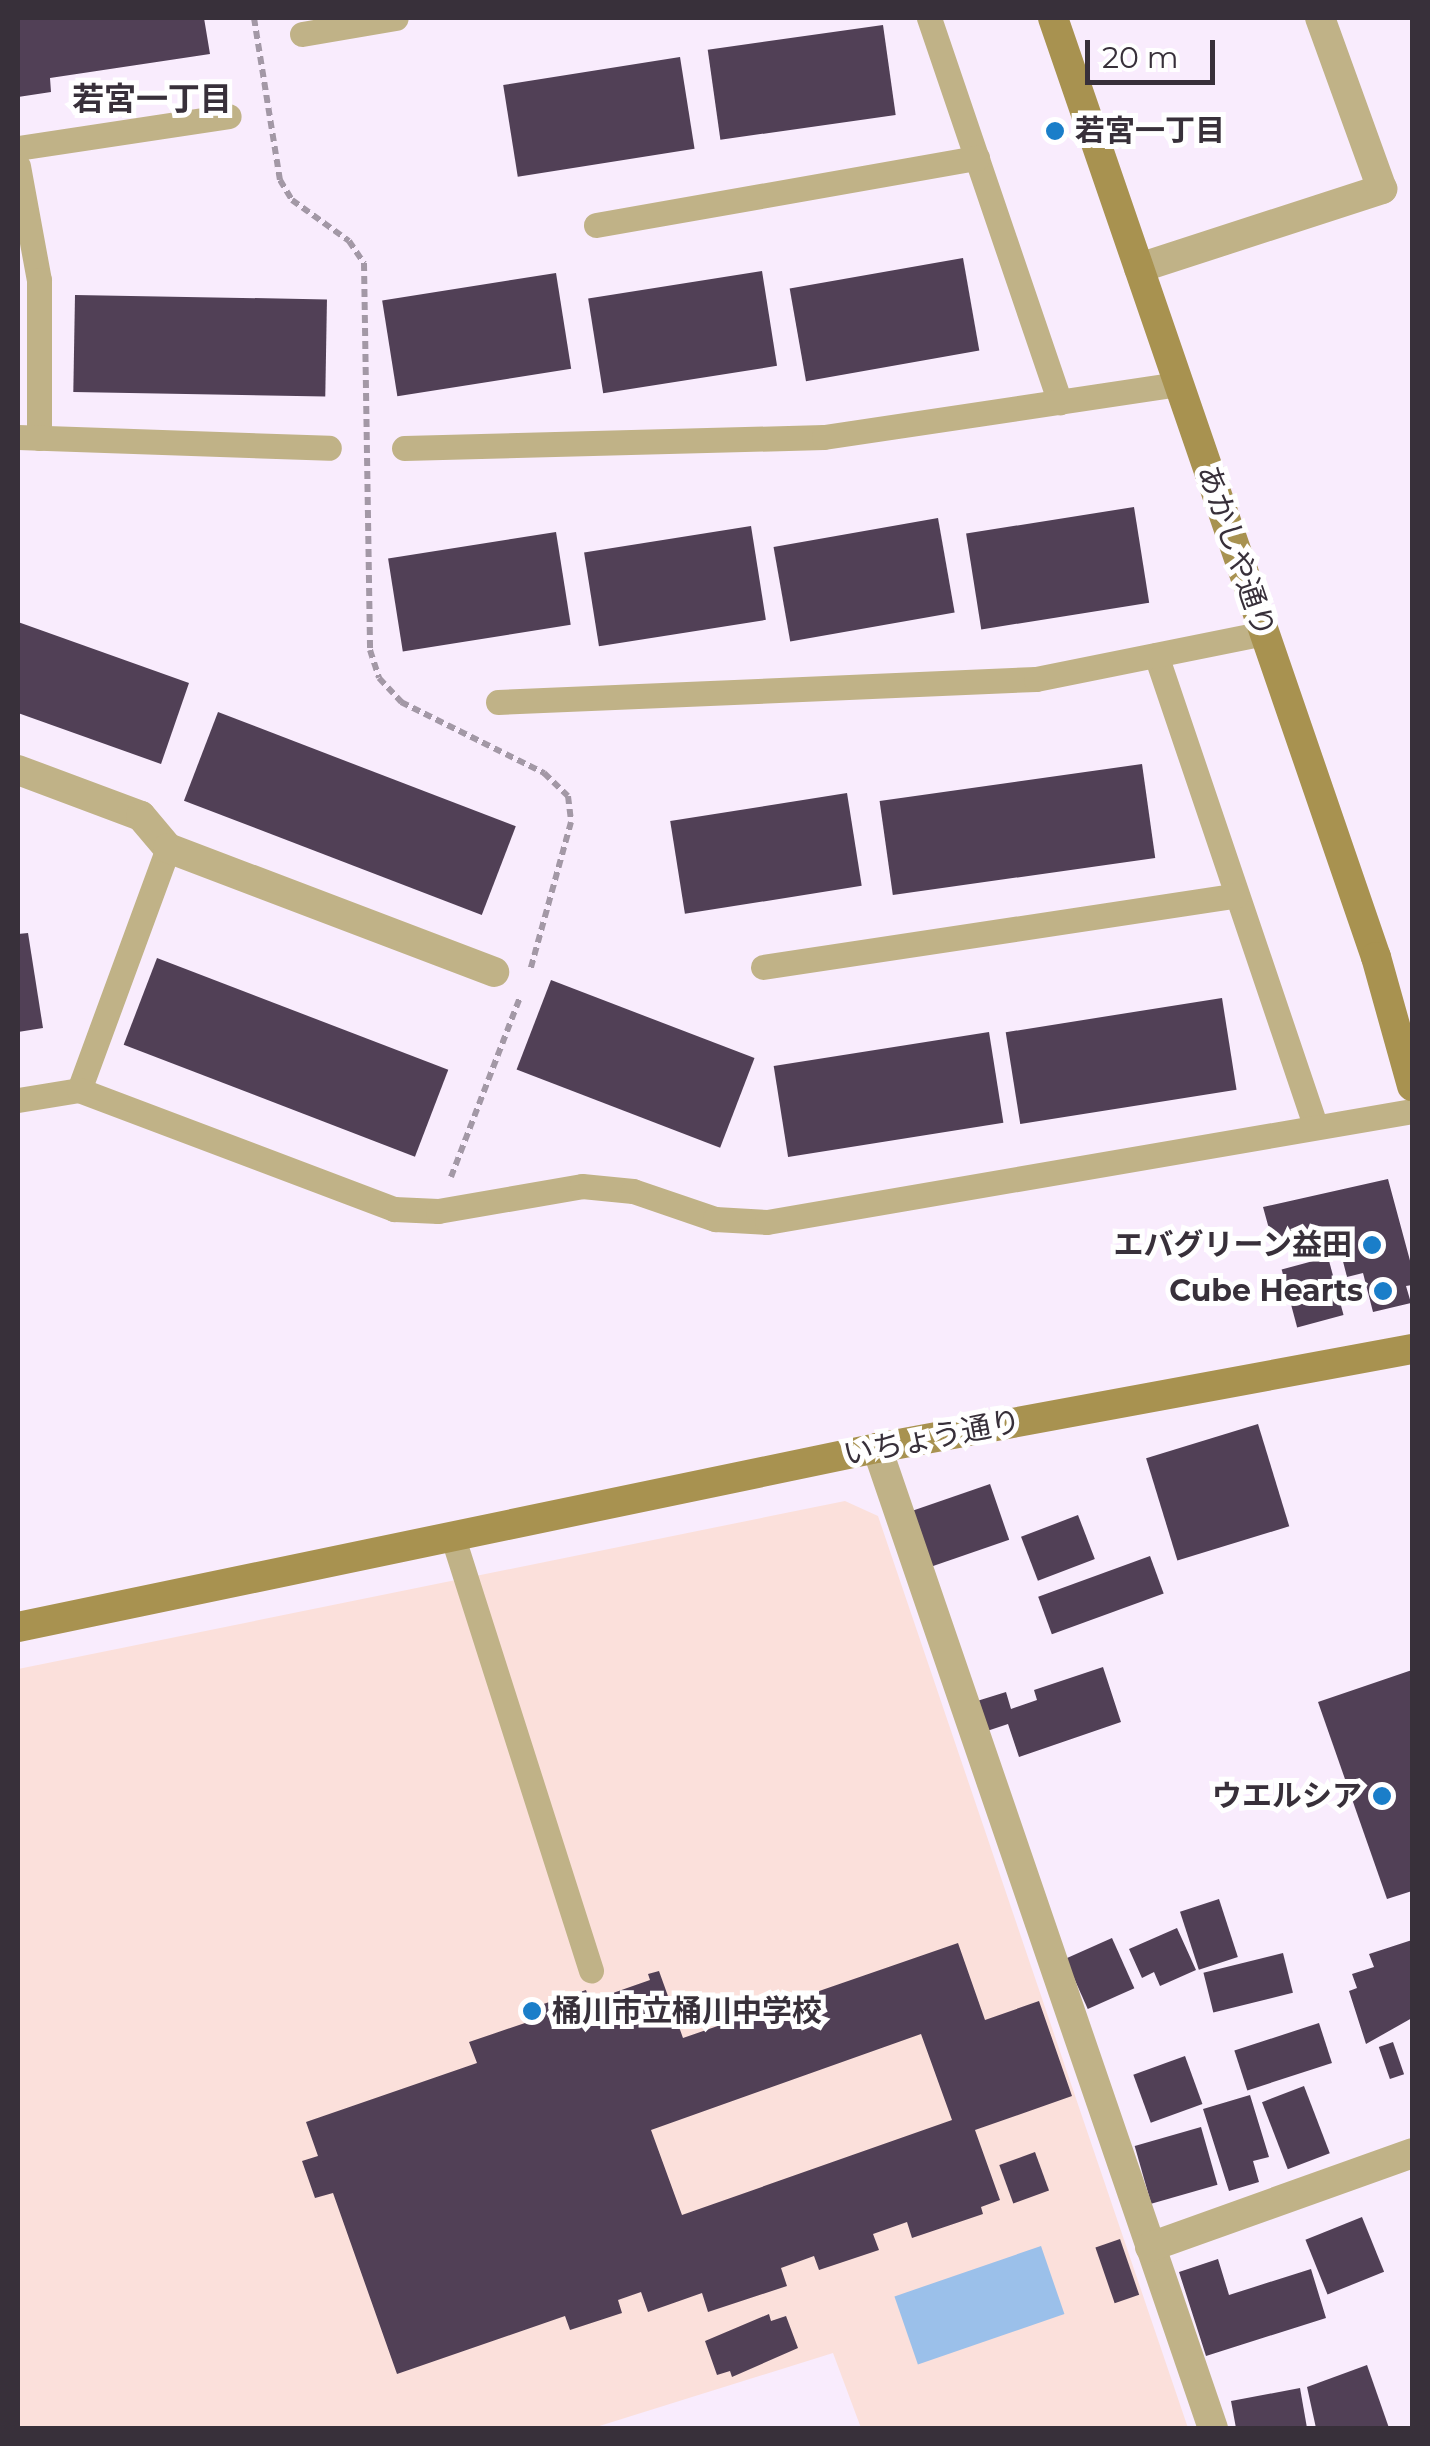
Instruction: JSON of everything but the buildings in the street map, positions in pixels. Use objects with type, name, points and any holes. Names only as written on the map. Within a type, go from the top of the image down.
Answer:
[{"type":"street","name":"あかしや通り","points":[[1053,18],[1264,633],[1412,1086]]},
{"type":"street","points":[[1139,268],[1382,189],[1320,18]]},
{"type":"street","points":[[18,770],[141,816],[168,848],[494,972]]},
{"type":"street","name":"いちょう通り","points":[[18,1627],[878,1448],[1412,1349]]},
{"type":"street","points":[[878,1448],[1213,2428]]},
{"type":"street","points":[[1150,2248],[1412,2153]]},
{"type":"lane","points":[[302,34],[396,18]]},
{"type":"lane","points":[[929,18],[1060,402]]},
{"type":"lane","points":[[18,148],[229,116]]},
{"type":"lane","points":[[596,225],[978,158]]},
{"type":"lane","points":[[18,166],[39,280],[28,437],[330,448]]},
{"type":"lane","points":[[404,448],[824,437],[1179,384]]},
{"type":"lane","points":[[498,702],[1036,679],[1264,633]]},
{"type":"lane","points":[[1156,655],[1316,1128]]},
{"type":"lane","points":[[79,1090],[168,848]]},
{"type":"lane","points":[[763,967],[1238,895]]},
{"type":"lane","points":[[18,1100],[79,1090],[394,1209],[438,1211],[582,1186],[633,1191],[715,1218],[767,1222],[1412,1110]]},
{"type":"lane","points":[[453,1538],[591,1971]]},
{"type":"path","points":[[254,18],[280,180],[292,200],[350,241],[364,263],[370,650],[379,678],[401,702],[544,773],[568,796],[571,822],[533,964],[438,1211]]},
{"type":"shaded area","name":"桶川市立桶川中学校","points":[[845,1501],[878,1516],[1188,2428],[861,2428],[833,2353],[593,2428],[18,2428],[18,1669]]},
{"type":"water","points":[[1041,2246],[1064,2314],[918,2365],[894,2296]]},
{"type":"place","name":"若宮一丁目","points":[[1055,131]]},
{"type":"place","name":"エバグリーン益田","points":[[1372,1245]]},
{"type":"place","name":"Cube Hearts","points":[[1383,1291]]},
{"type":"place","name":"ウエルシア","points":[[1382,1796]]},
{"type":"place","name":"桶川市立桶川中学校","points":[[532,2011]]},
{"type":"district","name":"若宮一丁目","points":[[152,99]]}]
